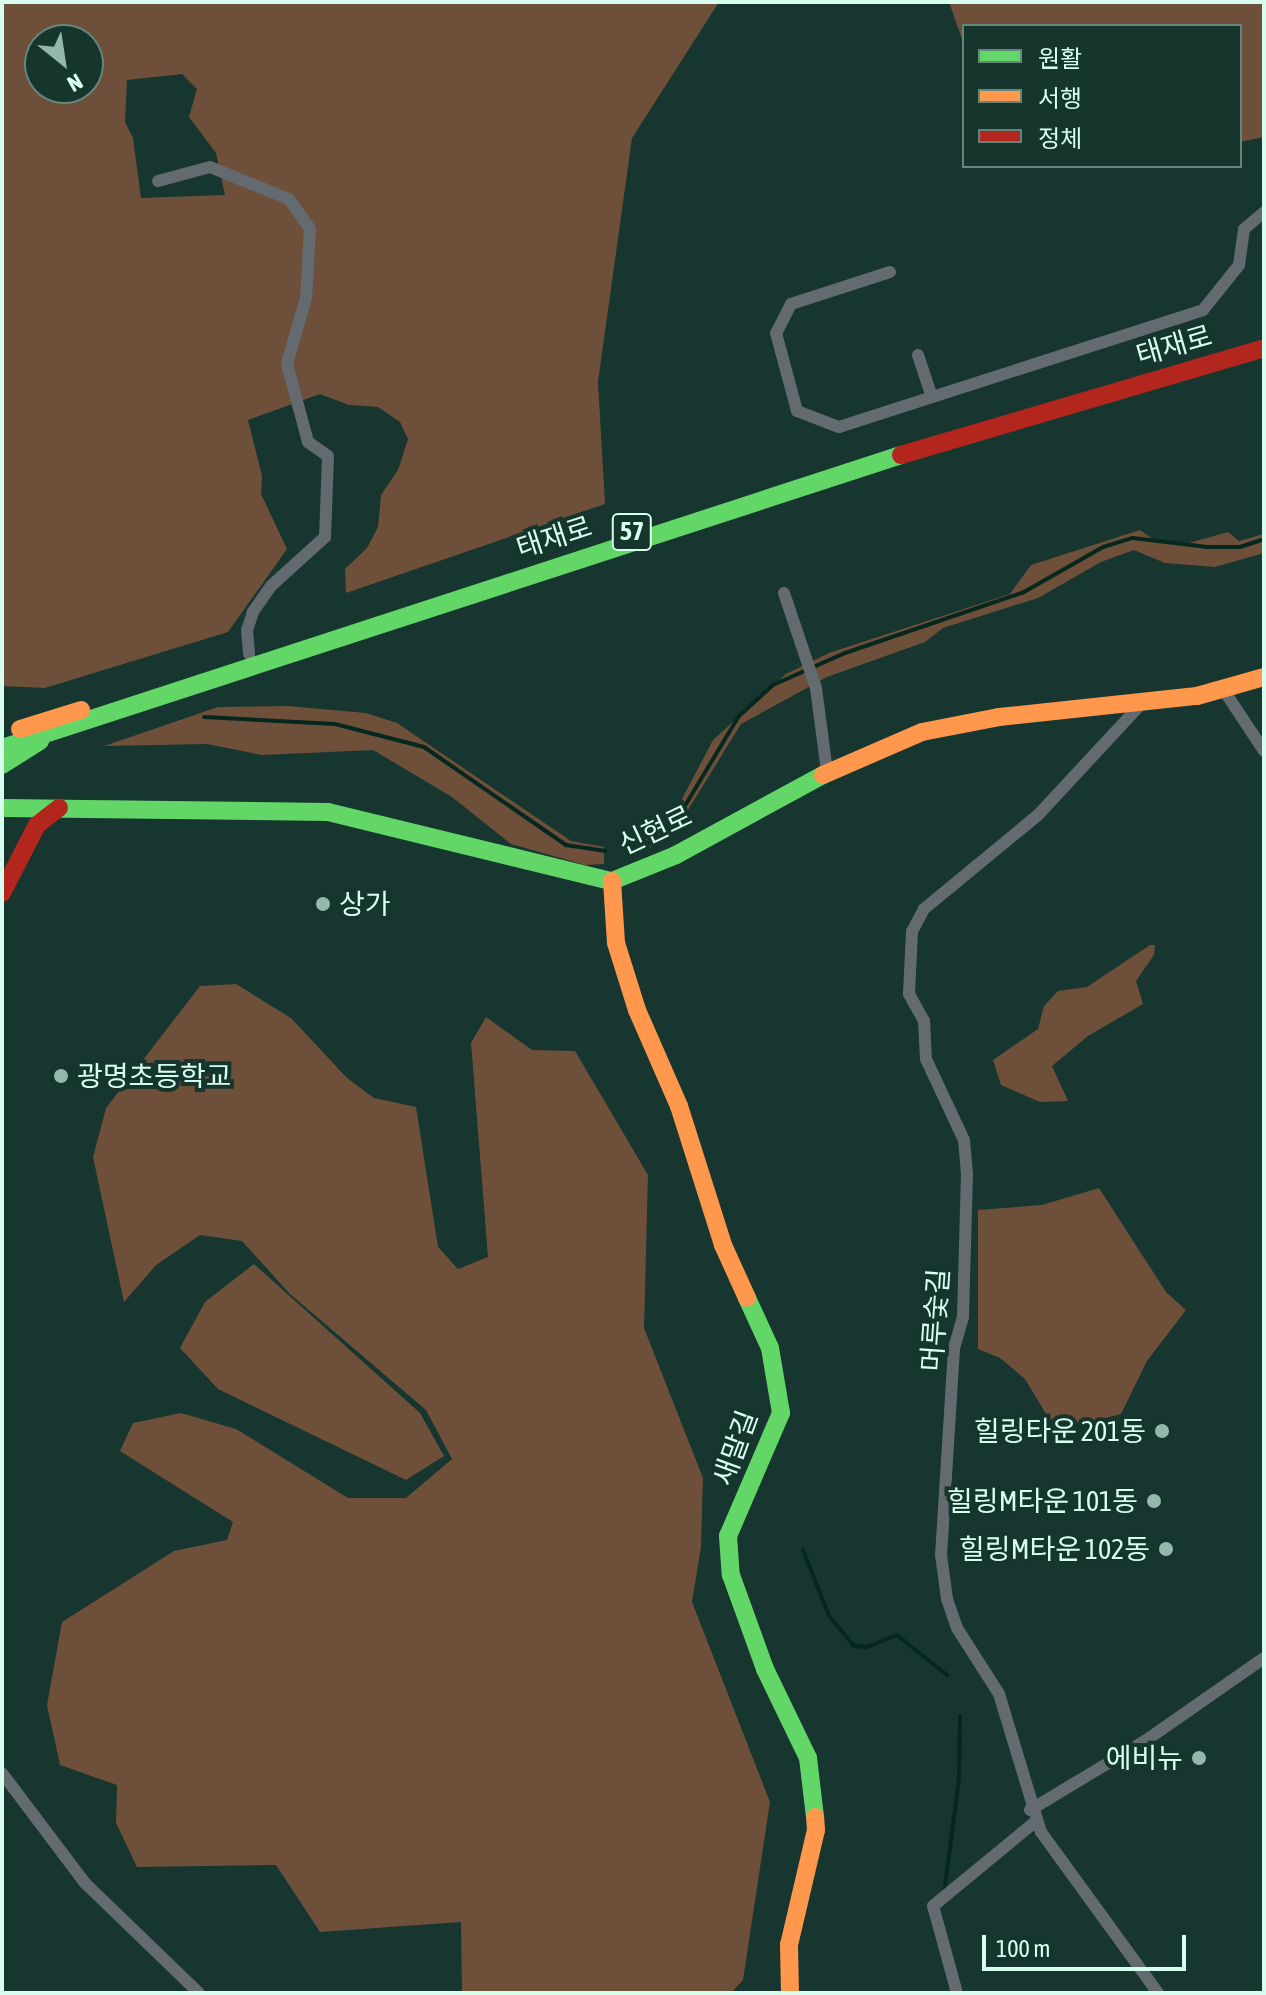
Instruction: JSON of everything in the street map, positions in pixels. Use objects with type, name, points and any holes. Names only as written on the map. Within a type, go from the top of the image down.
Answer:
[{"type":"main road","name":"태재로","points":[[2,734],[964,427],[1264,340]]},
{"type":"main road","name":"태재로","points":[[2,748],[50,735],[268,659],[951,439],[1264,348]]},
{"type":"main road","name":"신현로","points":[[2,808],[328,812],[612,881],[676,855],[827,772],[922,732],[999,717],[1143,702],[1223,689],[1264,677]]},
{"type":"main road","points":[[2,765],[50,735]]},
{"type":"main road","points":[[2,893],[37,825],[59,808]]},
{"type":"main road","name":"새말길","points":[[612,881],[616,943],[637,1010],[679,1106],[723,1245],[770,1348],[779,1400],[776,1427],[728,1536],[731,1575],[750,1628],[808,1758],[816,1830],[789,1945],[790,1993]]},
{"type":"street","points":[[158,181],[210,167],[289,199],[310,229],[306,298],[287,364],[308,442],[328,456],[325,537],[271,586],[253,612],[247,630],[249,654]]},
{"type":"street","points":[[890,272],[791,304],[776,333],[797,411],[839,427],[1203,310],[1239,265],[1244,229],[1264,212]]},
{"type":"street","points":[[918,355],[932,397]]},
{"type":"street","points":[[784,593],[804,660],[816,688],[827,772]]},
{"type":"street","points":[[1223,689],[1264,751]]},
{"type":"street","name":"머루숯길","points":[[1143,702],[1026,827],[938,895],[912,932],[909,994],[924,1021],[926,1059],[964,1140],[967,1173],[963,1317],[954,1349],[941,1555],[947,1599],[957,1628],[999,1694],[1033,1815],[1158,1993]]},
{"type":"street","points":[[957,1993],[933,1906],[1033,1815],[1264,1658]]},
{"type":"street","points":[[2,1773],[85,1883],[199,1993]]},
{"type":"shaded area","points":[[2,2],[719,2],[632,138],[598,382],[605,504],[346,593],[345,569],[367,548],[378,527],[381,495],[398,470],[408,439],[400,422],[378,407],[349,405],[320,394],[248,420],[262,476],[261,494],[287,549],[228,632],[45,688],[2,686]],"holes":[[[182,74],[197,89],[189,117],[216,153],[225,195],[141,198],[133,138],[125,122],[127,80]]]},
{"type":"shaded area","points":[[949,2],[1264,2],[1264,137],[1242,142],[1242,24],[962,24],[962,39]]},
{"type":"shaded area","points":[[1140,530],[1154,540],[1189,543],[1228,532],[1239,541],[1264,534],[1264,553],[1215,567],[1165,563],[1134,550],[1101,562],[1038,598],[943,628],[925,642],[827,677],[741,724],[670,839],[638,854],[627,844],[639,844],[671,820],[713,740],[786,674],[829,653],[1010,594],[1031,565]]},
{"type":"shaded area","points":[[288,706],[366,713],[397,723],[571,841],[604,847],[604,864],[585,865],[511,844],[452,797],[373,750],[262,755],[207,744],[104,746],[218,707]]},
{"type":"shaded area","points":[[1150,945],[1155,945],[1154,955],[1136,981],[1143,1004],[1088,1036],[1052,1066],[1068,1101],[1040,1102],[1001,1085],[993,1060],[1038,1029],[1044,1006],[1058,991],[1087,987]]},
{"type":"shaded area","points":[[236,984],[291,1018],[347,1078],[374,1098],[416,1107],[438,1247],[458,1269],[488,1257],[471,1043],[486,1017],[532,1050],[575,1051],[648,1175],[644,1328],[703,1478],[701,1547],[692,1602],[770,1802],[743,1980],[731,1993],[462,1993],[461,1922],[320,1932],[276,1865],[137,1867],[116,1823],[117,1785],[60,1765],[47,1705],[62,1622],[174,1551],[227,1540],[233,1522],[120,1451],[133,1423],[181,1413],[236,1429],[348,1498],[406,1498],[452,1459],[426,1410],[290,1294],[242,1241],[200,1235],[156,1265],[124,1302],[93,1157],[106,1108],[200,986]]},
{"type":"shaded area","points":[[1099,1188],[1166,1292],[1186,1310],[1147,1361],[1121,1414],[1085,1423],[1049,1419],[1025,1379],[1000,1358],[978,1349],[978,1210],[1042,1205]]},
{"type":"shaded area","points":[[254,1264],[420,1413],[444,1456],[406,1480],[218,1389],[180,1348],[205,1302]]},
{"type":"waterway","points":[[630,848],[665,839],[739,716],[773,685],[845,653],[1024,592],[1103,547],[1133,538],[1207,547],[1240,547],[1264,539]]},
{"type":"waterway","points":[[204,717],[335,724],[424,747],[566,845],[606,851]]},
{"type":"waterway","points":[[803,1550],[829,1616],[854,1646],[867,1647],[897,1635],[947,1675]]},
{"type":"waterway","points":[[944,1894],[959,1778],[960,1716]]},
{"type":"traffic: fast","points":[[2,748],[901,455]]},
{"type":"traffic: fast","points":[[2,765],[40,741]]},
{"type":"traffic: fast","points":[[2,808],[328,812],[612,881],[676,855],[823,775]]},
{"type":"traffic: fast","points":[[747,1298],[770,1348],[781,1413],[728,1536],[731,1575],[765,1669],[808,1758],[815,1817]]},
{"type":"traffic: slow","points":[[823,775],[922,732],[999,717],[1197,696],[1264,677]]},
{"type":"traffic: slow","points":[[20,729],[81,710]]},
{"type":"traffic: slow","points":[[612,881],[616,943],[637,1010],[679,1106],[723,1245],[747,1298]]},
{"type":"traffic: slow","points":[[790,1993],[789,1945],[816,1830],[815,1817]]},
{"type":"traffic: jam","points":[[901,455],[1264,348]]},
{"type":"traffic: jam","points":[[2,893],[37,825],[59,808]]},
{"type":"place","name":"상가","points":[[323,904]]},
{"type":"place","name":"광명초등학교","points":[[61,1076]]},
{"type":"place","name":"힐링타운 201동","points":[[1162,1431]]},
{"type":"place","name":"힐링M타운 101동","points":[[1154,1501]]},
{"type":"place","name":"힐링M타운 102동","points":[[1166,1549]]},
{"type":"place","name":"에비뉴","points":[[1199,1758]]}]
